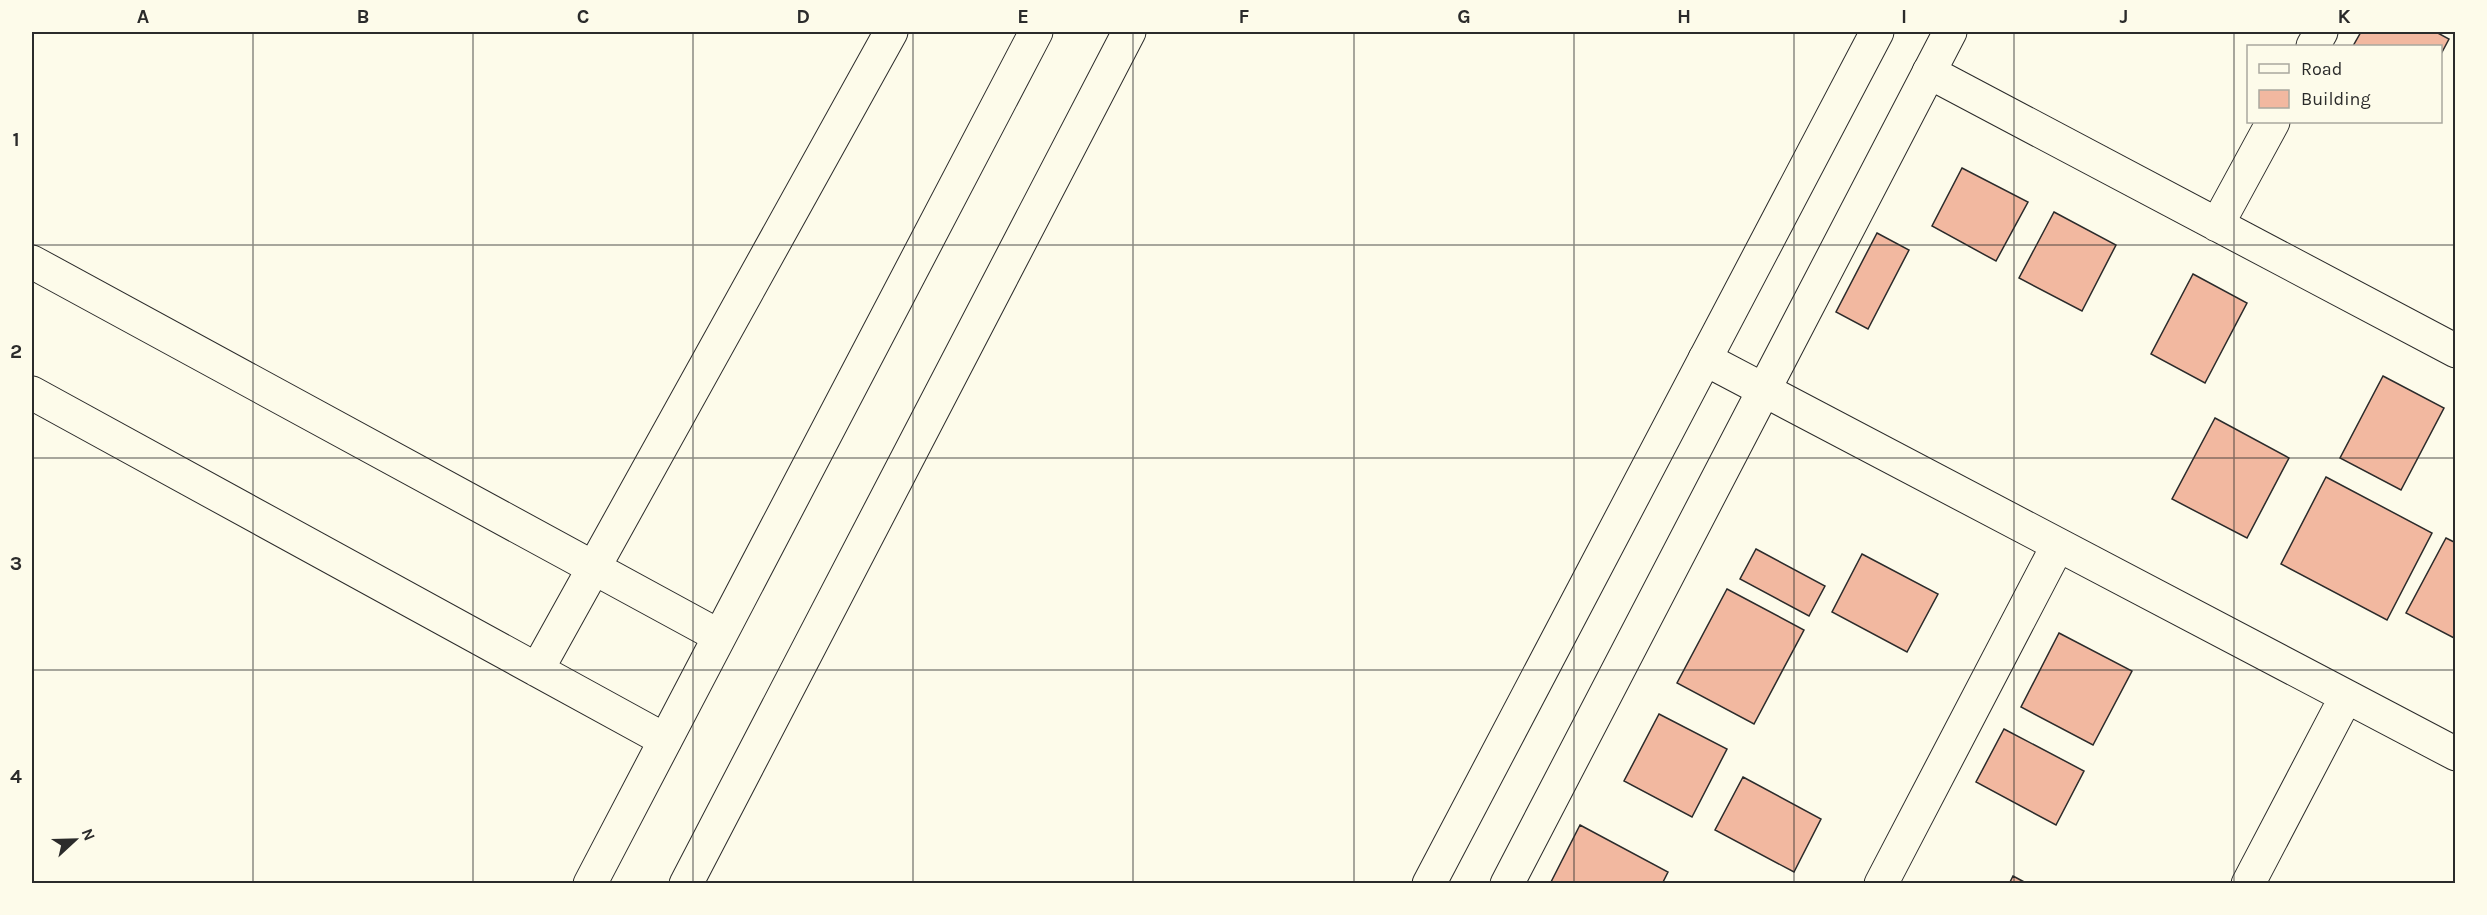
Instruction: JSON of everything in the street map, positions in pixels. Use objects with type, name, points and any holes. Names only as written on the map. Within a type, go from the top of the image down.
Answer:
[{"type":"street","points":[[537,670],[891,32]]},
{"type":"street","points":[[590,884],[1036,32]]},
{"type":"street","points":[[686,884],[1129,32]]},
{"type":"street","points":[[1429,884],[1877,32]]},
{"type":"street","points":[[1507,884],[1950,32]]},
{"type":"street","points":[[1929,72],[2456,351]]},
{"type":"street","points":[[2217,225],[2272,123]]},
{"type":"street","points":[[32,262],[719,636]]},
{"type":"street","points":[[1705,359],[2456,754]]},
{"type":"street","points":[[32,393],[665,740]]},
{"type":"street","points":[[1881,884],[2058,545]]},
{"type":"street","points":[[2248,884],[2346,696]]},
{"type":"building","points":[[2361,32],[2436,32],[2449,39],[2442,52],[2442,45],[2354,45]]},
{"type":"building","points":[[1962,168],[2028,202],[1996,261],[1932,226]]},
{"type":"building","points":[[2054,212],[2116,245],[2082,311],[2019,278]]},
{"type":"building","points":[[1877,233],[1909,250],[1868,329],[1836,312]]},
{"type":"building","points":[[2193,274],[2247,303],[2205,383],[2151,354]]},
{"type":"building","points":[[2383,376],[2444,408],[2401,490],[2340,458]]},
{"type":"building","points":[[2215,418],[2289,458],[2247,538],[2172,499]]},
{"type":"building","points":[[2326,477],[2432,533],[2387,620],[2281,564]]},
{"type":"building","points":[[2446,538],[2456,543],[2456,639],[2406,613]]},
{"type":"building","points":[[1756,549],[1825,586],[1809,616],[1740,579]]},
{"type":"building","points":[[1862,554],[1938,594],[1907,652],[1832,612]]},
{"type":"building","points":[[1727,589],[1804,630],[1754,724],[1677,683]]},
{"type":"building","points":[[2059,633],[2132,671],[2093,745],[2021,707]]},
{"type":"building","points":[[1659,714],[1727,749],[1692,817],[1624,781]]},
{"type":"building","points":[[2004,729],[2084,771],[2056,825],[1976,782]]},
{"type":"building","points":[[1743,777],[1821,819],[1794,872],[1715,830]]},
{"type":"building","points":[[1580,825],[1668,872],[1662,884],[1550,884]]},
{"type":"building","points":[[2013,876],[2028,884],[2009,884]]}]
